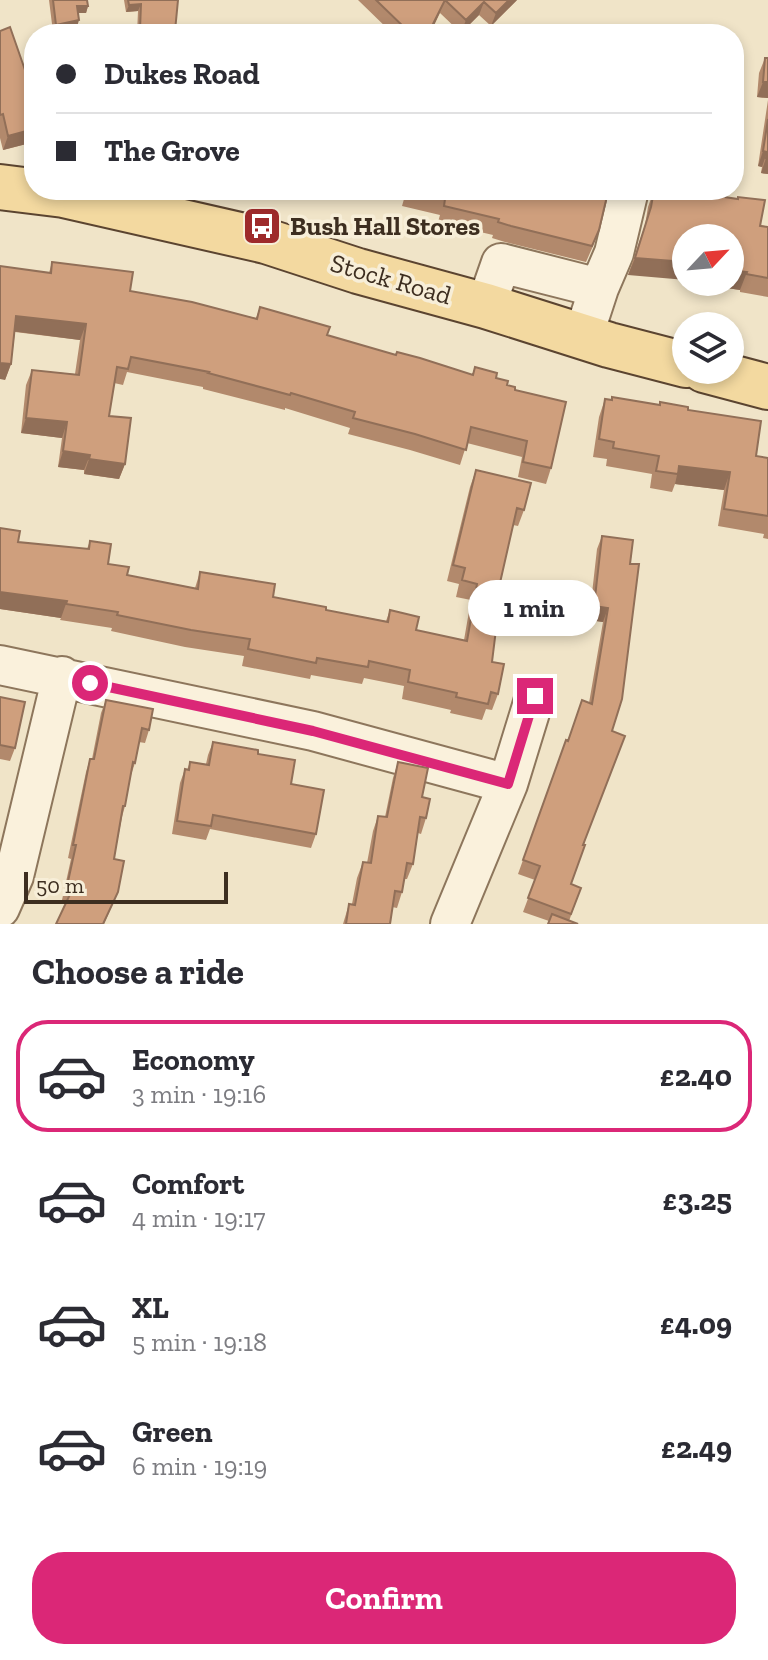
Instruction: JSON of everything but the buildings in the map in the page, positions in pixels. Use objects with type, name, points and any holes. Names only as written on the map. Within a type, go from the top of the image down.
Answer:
[{"type":"main road","name":"Stock Road","points":[[0,187],[24,190]]},
{"type":"main road","name":"Stock Road","points":[[86,200],[266,241],[358,271],[672,361]]},
{"type":"main road","points":[[744,381],[768,387]]},
{"type":"street","points":[[583,337],[614,253],[627,200]]},
{"type":"street","points":[[486,306],[501,263],[599,288]]},
{"type":"street","points":[[0,665],[313,731],[508,784]]},
{"type":"street","points":[[0,908],[14,876],[62,676]]},
{"type":"street","points":[[450,924],[508,784],[535,696]]},
{"type":"place","name":"Bush Hall Stores","points":[[262,226]]},
{"type":"route","points":[[90,683],[313,731],[508,784],[535,696]]}]
